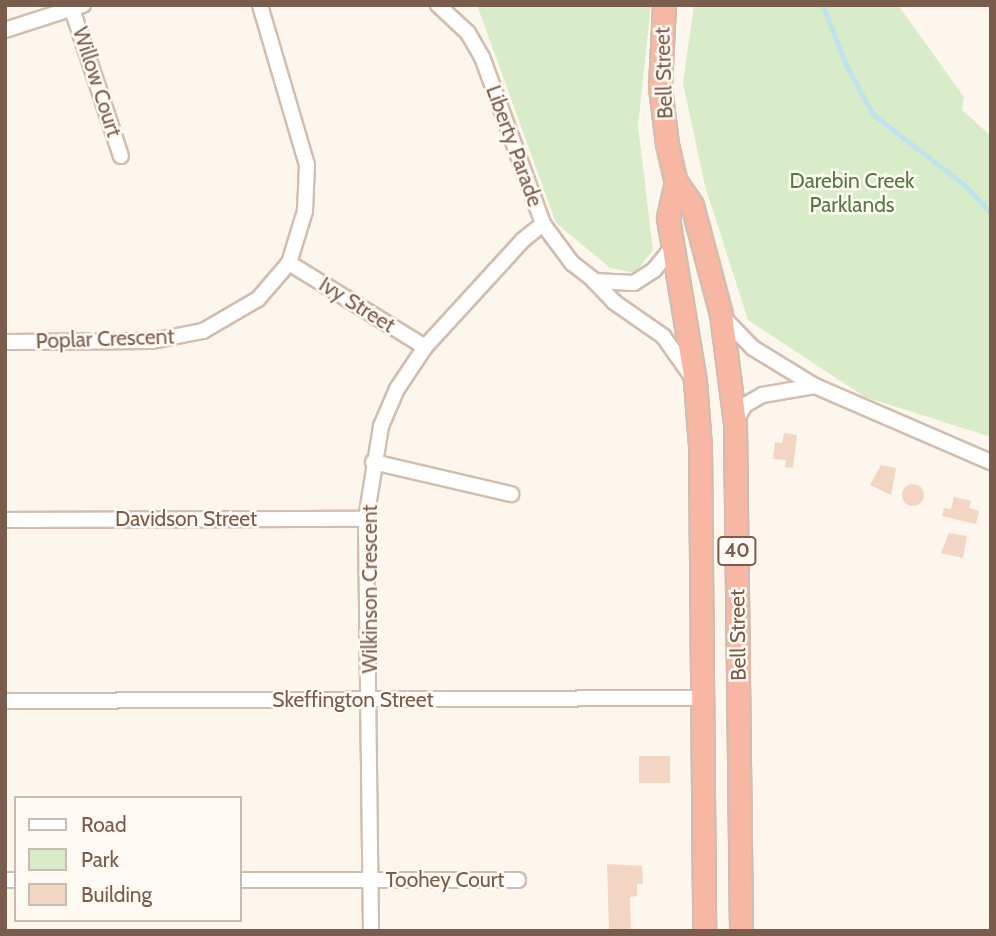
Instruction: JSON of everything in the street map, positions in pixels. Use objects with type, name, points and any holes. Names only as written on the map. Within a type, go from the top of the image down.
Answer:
[{"type":"highway","name":"Bell Street","points":[[664,5],[660,87],[676,182],[668,218],[695,381],[700,530],[704,931]]},
{"type":"highway","name":"Bell Street","points":[[676,182],[692,205],[721,314],[735,423],[741,931]]},
{"type":"highway","points":[[700,530],[737,533]]},
{"type":"street","name":"Poplar Crescent","points":[[5,342],[152,341],[203,331],[258,299],[289,264],[305,211],[306,150],[260,5]]},
{"type":"street","points":[[5,30],[78,7]]},
{"type":"street","name":"Willow Court","points":[[78,7],[121,156]]},
{"type":"street","name":"Liberty Parade","points":[[447,8],[482,57],[543,225],[572,263],[596,282],[614,302],[663,336],[695,381]]},
{"type":"street","name":"Wilkinson Crescent","points":[[371,931],[366,519],[373,461],[381,426],[397,389],[425,347],[523,240],[543,225]]},
{"type":"street","points":[[596,282],[634,283],[654,270],[674,245]]},
{"type":"street","name":"Ivy Street","points":[[289,264],[425,347]]},
{"type":"street","points":[[721,314],[753,348],[815,386],[991,462]]},
{"type":"street","points":[[735,423],[745,405],[762,394],[815,386]]},
{"type":"street","points":[[373,461],[511,494]]},
{"type":"street","name":"Davidson Street","points":[[5,520],[366,519]]},
{"type":"street","name":"Skeffington Street","points":[[5,701],[702,698]]},
{"type":"street","name":"Toohey Court","points":[[242,880],[518,880]]},
{"type":"green space","points":[[477,5],[651,5],[638,126],[653,250],[635,273],[610,268],[556,223]]},
{"type":"green space","name":"Darebin Creek Parklands","points":[[694,5],[898,5],[964,97],[962,110],[991,136],[991,437],[865,397],[748,320],[705,186],[683,83]]},
{"type":"building","points":[[784,433],[797,435],[793,468],[785,467],[786,460],[773,459],[775,442],[782,443]]},
{"type":"building","points":[[881,465],[896,468],[891,495],[870,485]]},
{"type":"building","points":[[913,484],[921,487],[924,495],[921,503],[913,506],[905,503],[902,495],[905,487]]},
{"type":"building","points":[[954,497],[971,501],[969,508],[979,511],[976,524],[942,516],[944,508],[951,509]]},
{"type":"building","points":[[949,533],[967,536],[963,558],[941,553]]},
{"type":"building","points":[[639,756],[670,756],[670,783],[639,783]]},
{"type":"building","points":[[607,864],[642,866],[643,884],[637,884],[637,896],[630,897],[631,929],[609,929]]},
{"type":"waterway","points":[[823,5],[846,64],[873,114],[965,185],[991,213]]}]
